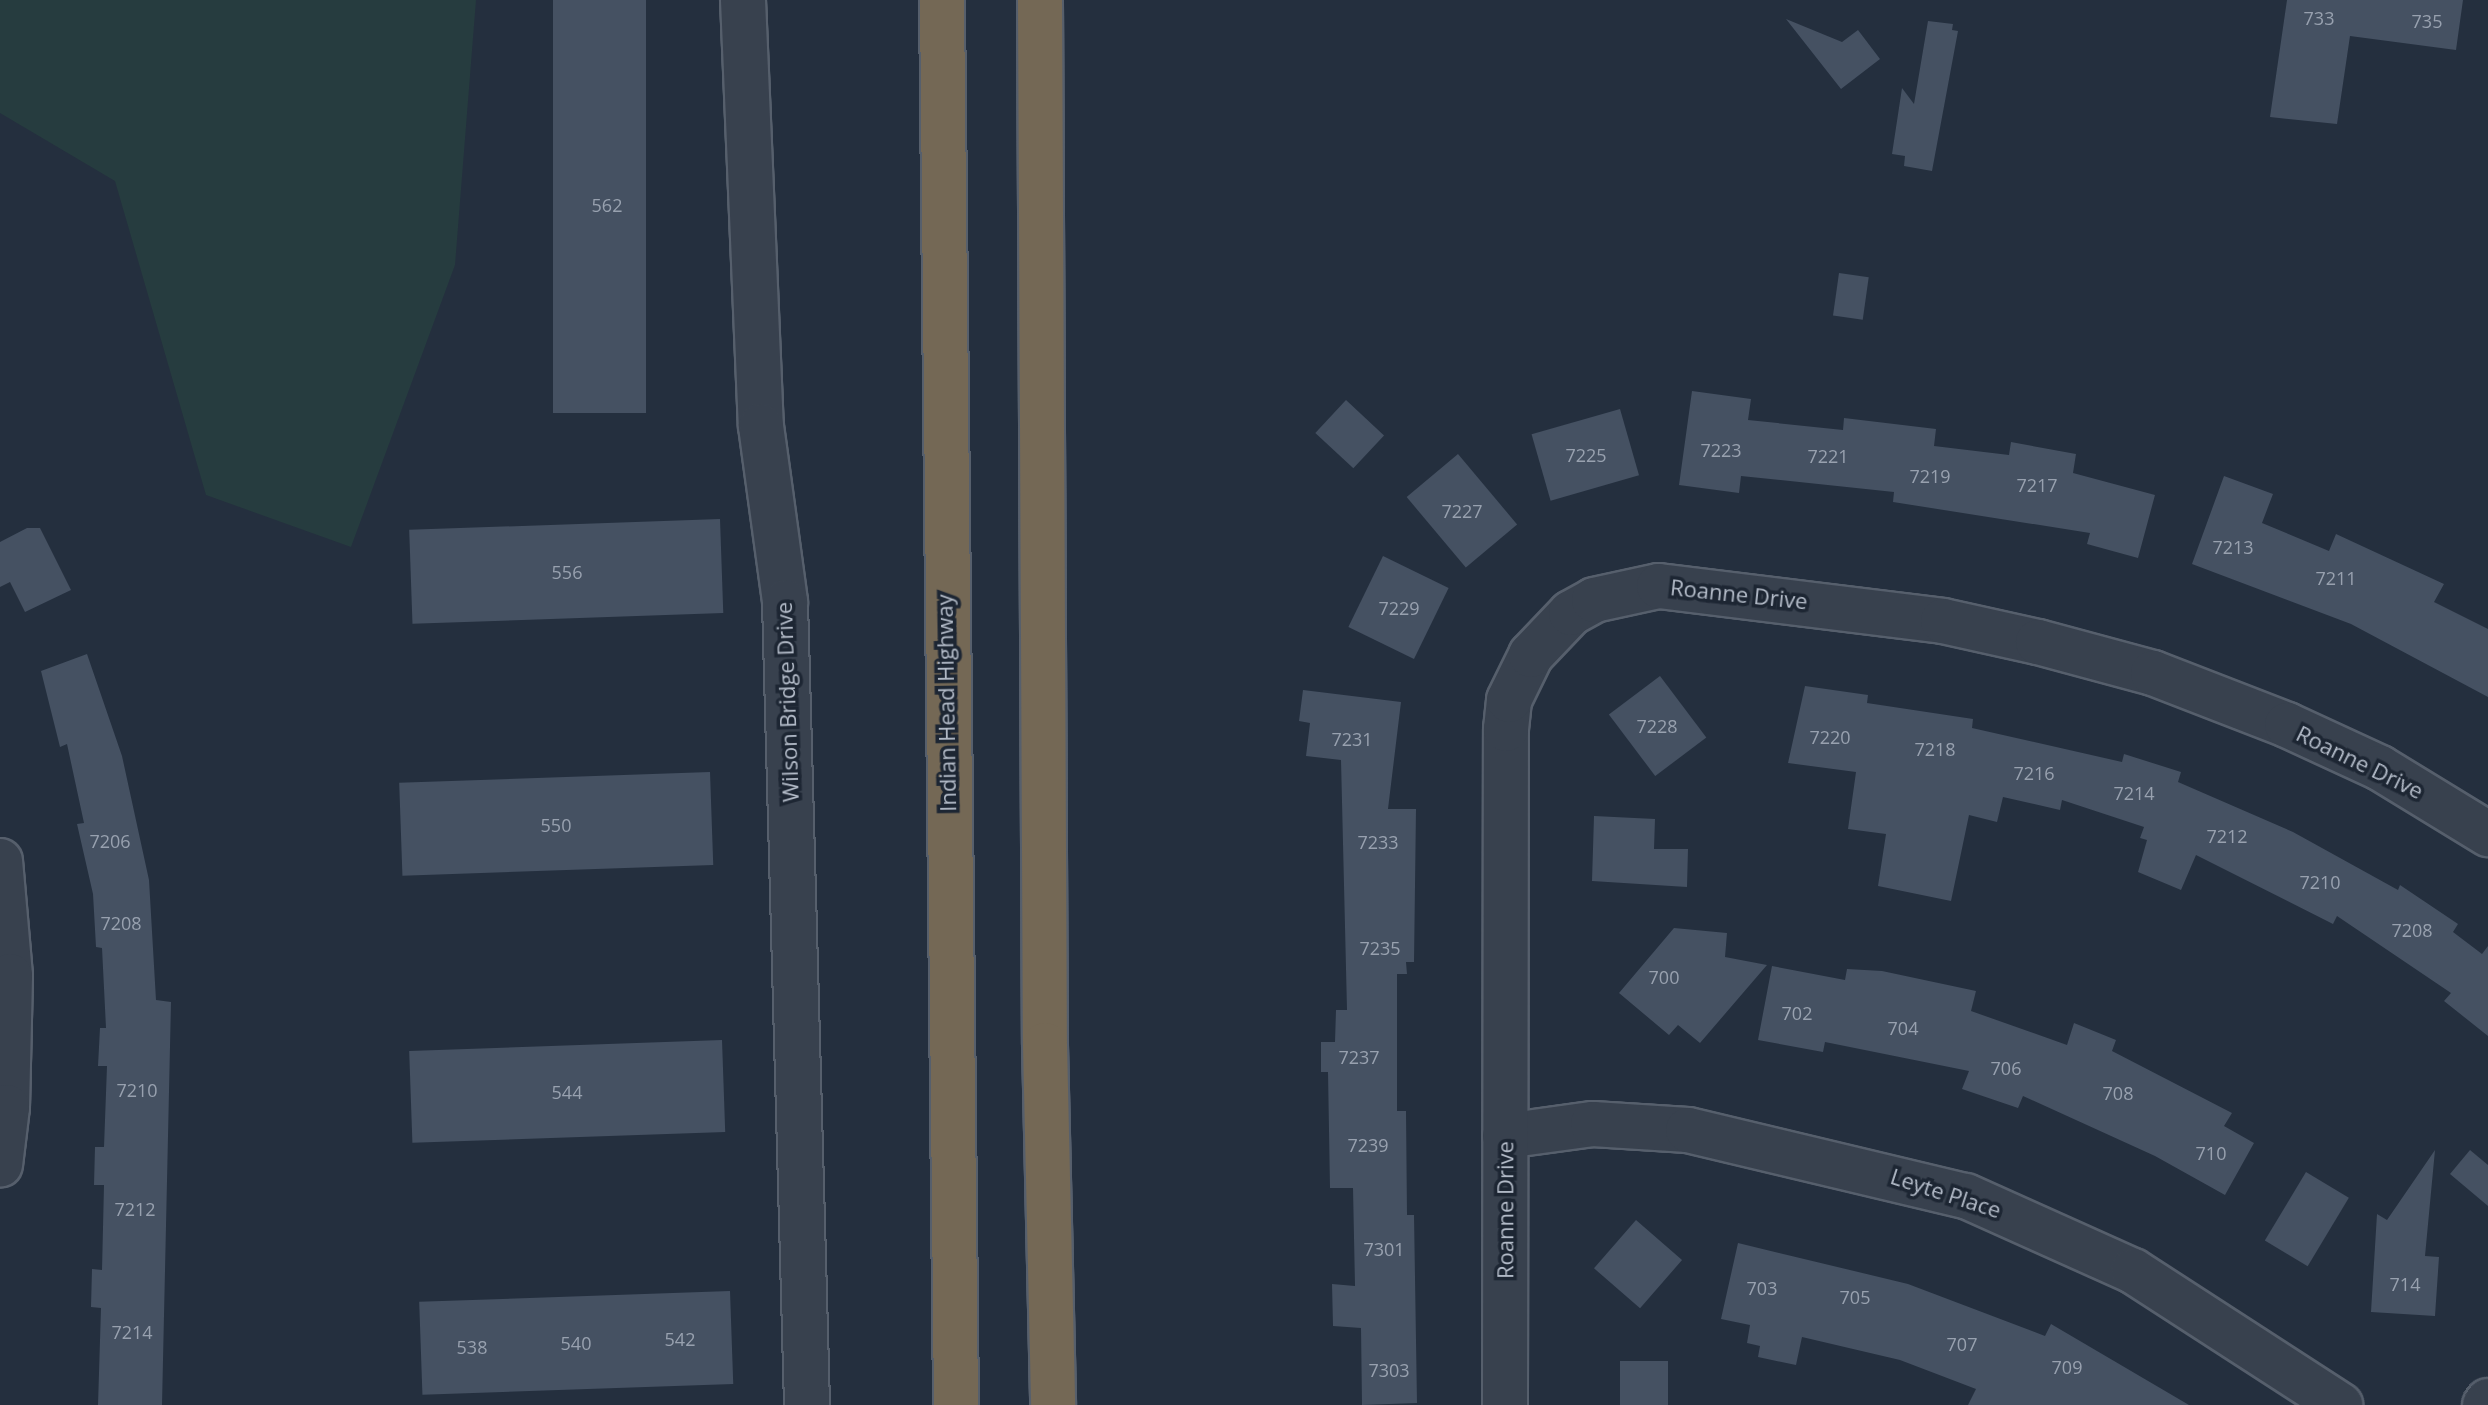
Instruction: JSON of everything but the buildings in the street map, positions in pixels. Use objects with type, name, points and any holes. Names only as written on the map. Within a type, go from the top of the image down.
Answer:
[{"type":"highway","name":"Indian Head Highway","points":[[942,0],[956,1405]]},
{"type":"highway","points":[[1040,0],[1045,1013],[1053,1405]]},
{"type":"street","name":"Wilson Bridge Drive","points":[[743,0],[761,426],[785,602],[807,1405]]},
{"type":"street","name":"Roanne Drive","points":[[1505,1405],[1503,847],[1509,700],[1531,655],[1571,613],[1594,600],[1659,586],[1928,619],[2038,642],[2153,673],[2287,725],[2380,768],[2488,834]]},
{"type":"street","points":[[0,861],[10,976],[0,1165]]},
{"type":"street","name":"Leyte Place","points":[[1505,1136],[1593,1124],[1688,1130],[1966,1196],[2133,1271],[2340,1405]]},
{"type":"green space","points":[[0,0],[476,0],[455,265],[351,547],[206,495],[115,181],[0,113]]}]
